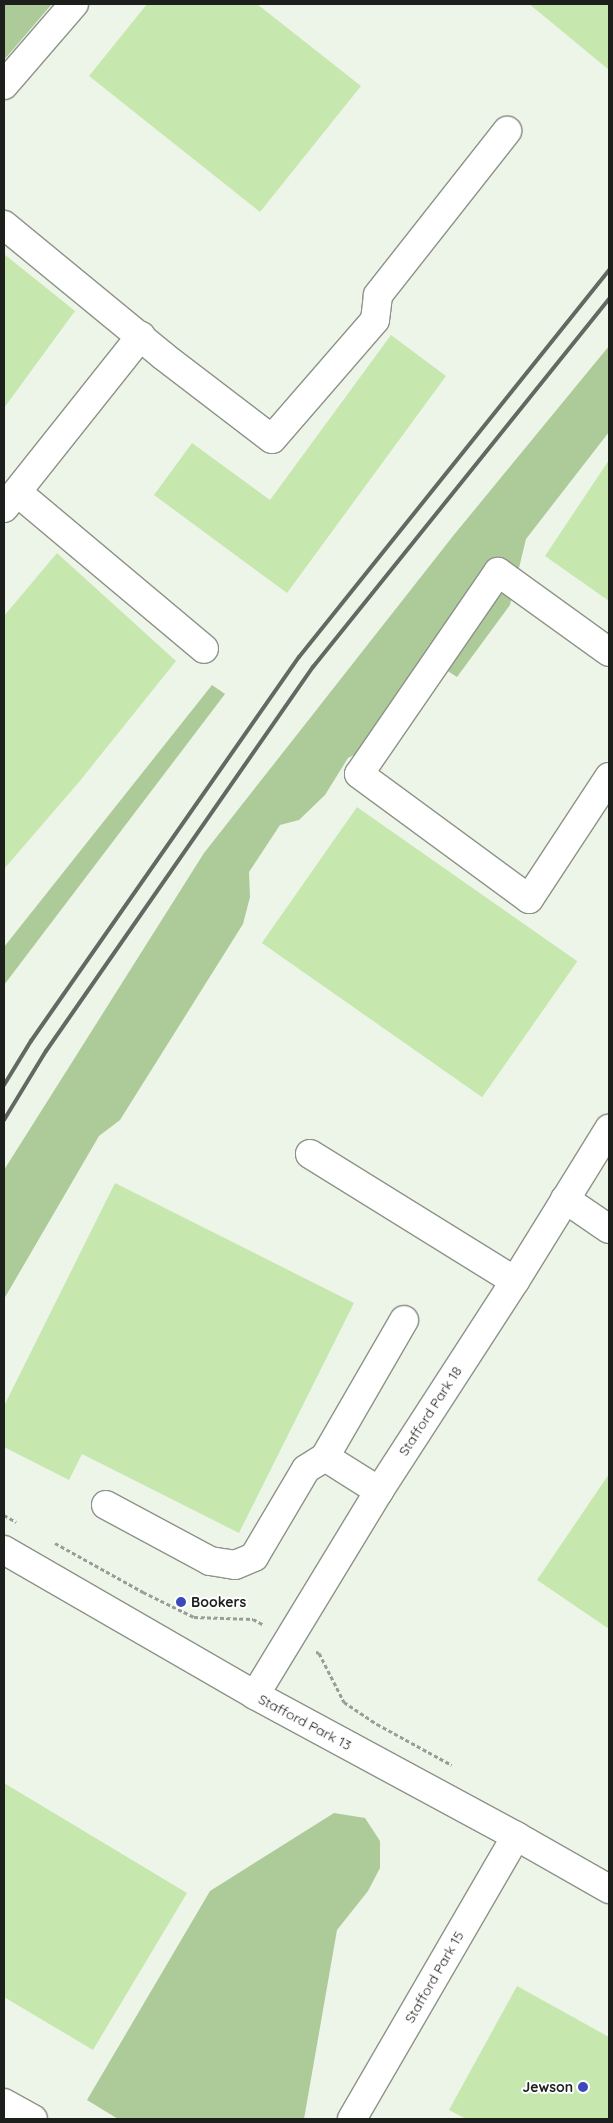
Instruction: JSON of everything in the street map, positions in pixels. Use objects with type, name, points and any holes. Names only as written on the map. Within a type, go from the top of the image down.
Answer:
[{"type":"street","points":[[4,84],[74,4]]},
{"type":"street","points":[[4,224],[162,355],[272,439],[375,320],[378,295],[507,131]]},
{"type":"street","points":[[141,336],[10,500],[204,648]]},
{"type":"street","points":[[609,652],[498,572],[358,774],[529,899],[609,776]]},
{"type":"street","name":"Stafford Park 18","points":[[255,1695],[379,1491],[515,1281],[609,1129]]},
{"type":"street","points":[[310,1154],[515,1281]]},
{"type":"street","points":[[565,1199],[609,1230]]},
{"type":"street","points":[[106,1505],[210,1561],[235,1565],[254,1557],[306,1469],[325,1457],[404,1320]]},
{"type":"street","points":[[325,1457],[379,1491]]},
{"type":"street","name":"Stafford Park 13","points":[[4,1550],[255,1695],[516,1836],[609,1889]]},
{"type":"street","name":"Stafford Park 15","points":[[352,2119],[516,1836]]},
{"type":"street","points":[[4,2103],[33,2119]]},
{"type":"path","points":[[4,1515],[21,1524]]},
{"type":"path","points":[[54,1542],[143,1592],[194,1617],[253,1620],[319,1654],[344,1702],[377,1724],[454,1766]]},
{"type":"green space","points":[[4,4],[52,4],[4,60]]},
{"type":"green space","points":[[609,346],[609,432],[526,539],[510,605],[457,677],[443,668],[394,735],[348,758],[325,795],[299,820],[280,825],[249,872],[250,897],[243,924],[120,1120],[99,1136],[4,1299],[4,1170],[204,853],[453,536]]},
{"type":"green space","points":[[212,685],[225,694],[4,985],[4,947]]},
{"type":"green space","points":[[334,1813],[365,1818],[380,1841],[380,1868],[368,1891],[337,1930],[304,2119],[118,2119],[87,2100],[210,1891]]},
{"type":"building","points":[[147,4],[257,4],[361,86],[260,212],[89,76]]},
{"type":"building","points":[[529,4],[609,4],[609,70],[545,17]]},
{"type":"building","points":[[4,254],[75,311],[4,408]]},
{"type":"building","points":[[391,335],[446,376],[287,593],[154,495],[192,443],[270,500]]},
{"type":"building","points":[[609,460],[609,601],[545,556]]},
{"type":"building","points":[[57,553],[176,661],[79,782],[4,869],[4,616]]},
{"type":"building","points":[[357,807],[577,961],[482,1097],[262,943]]},
{"type":"building","points":[[115,1183],[354,1303],[239,1533],[82,1454],[69,1480],[4,1447],[4,1406]]},
{"type":"building","points":[[609,1474],[609,1629],[537,1580]]},
{"type":"building","points":[[4,1783],[187,1893],[93,2050],[4,1997]]},
{"type":"building","points":[[517,1986],[609,2037],[609,2119],[466,2119],[449,2110]]},
{"type":"railway","points":[[4,1085],[31,1041],[299,657],[609,270]]},
{"type":"railway","points":[[4,1120],[46,1051],[313,667],[609,299]]},
{"type":"place","name":"Bookers","points":[[181,1602]]},
{"type":"place","name":"Jewson","points":[[583,2087]]}]
